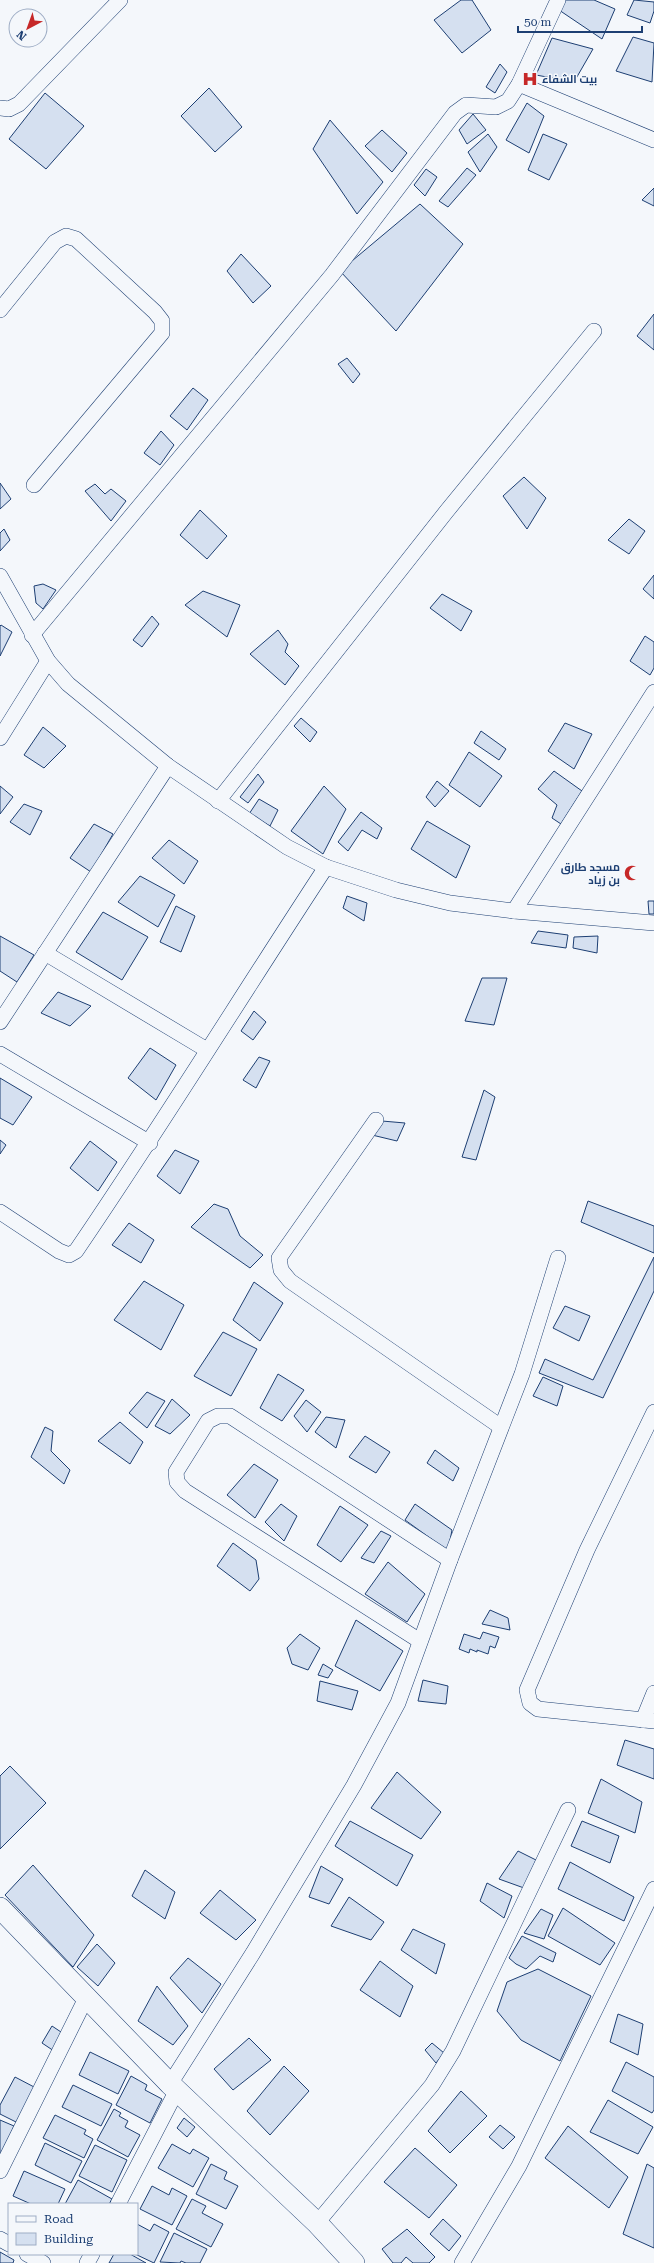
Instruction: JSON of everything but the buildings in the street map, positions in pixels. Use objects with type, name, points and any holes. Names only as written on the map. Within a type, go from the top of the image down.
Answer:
[{"type":"street","points":[[0,108],[9,110],[19,104],[120,0]]},
{"type":"street","points":[[32,636],[332,275],[454,113],[466,105],[496,107],[508,101],[519,84],[558,0]]},
{"type":"street","points":[[519,84],[654,139]]},
{"type":"street","points":[[0,310],[55,242],[66,236],[76,239],[155,312],[162,321],[162,333],[34,485]]},
{"type":"street","points":[[218,801],[441,518],[594,331]]},
{"type":"street","points":[[0,576],[32,636],[48,661],[68,684],[168,766],[287,847],[326,867],[396,890],[450,903],[514,911],[654,923]]},
{"type":"street","points":[[0,738],[48,661]]},
{"type":"street","points":[[514,911],[654,692]]},
{"type":"street","points":[[0,1022],[168,766]]},
{"type":"street","points":[[0,1212],[68,1255],[76,1251],[150,1143],[207,1050],[326,867]]},
{"type":"street","points":[[45,953],[207,1050]]},
{"type":"street","points":[[0,1054],[150,1143]]},
{"type":"street","points":[[376,1120],[279,1258],[281,1270],[290,1281],[501,1427]]},
{"type":"street","points":[[118,2203],[174,2087],[378,1744],[398,1703],[450,1560],[522,1374],[558,1258]]},
{"type":"street","points":[[654,1412],[587,1550],[527,1690],[530,1703],[538,1709],[648,1721],[654,1693]]},
{"type":"street","points":[[420,1641],[185,1491],[177,1482],[176,1472],[208,1421],[218,1416],[230,1416],[450,1560]]},
{"type":"street","points":[[317,2224],[432,2085],[453,2051],[568,1810]]},
{"type":"street","points":[[462,2263],[519,2166],[654,1889]]},
{"type":"street","points":[[0,1908],[174,2087],[317,2224],[354,2263]]},
{"type":"street","points":[[0,2171],[86,1998]]},
{"type":"street","points":[[29,2255],[43,2263]]},
{"type":"place","name":"بيت الشفاء","points":[[530,79]]},
{"type":"place","name":"مسجد طارق بن زياد","points":[[632,873]]}]
